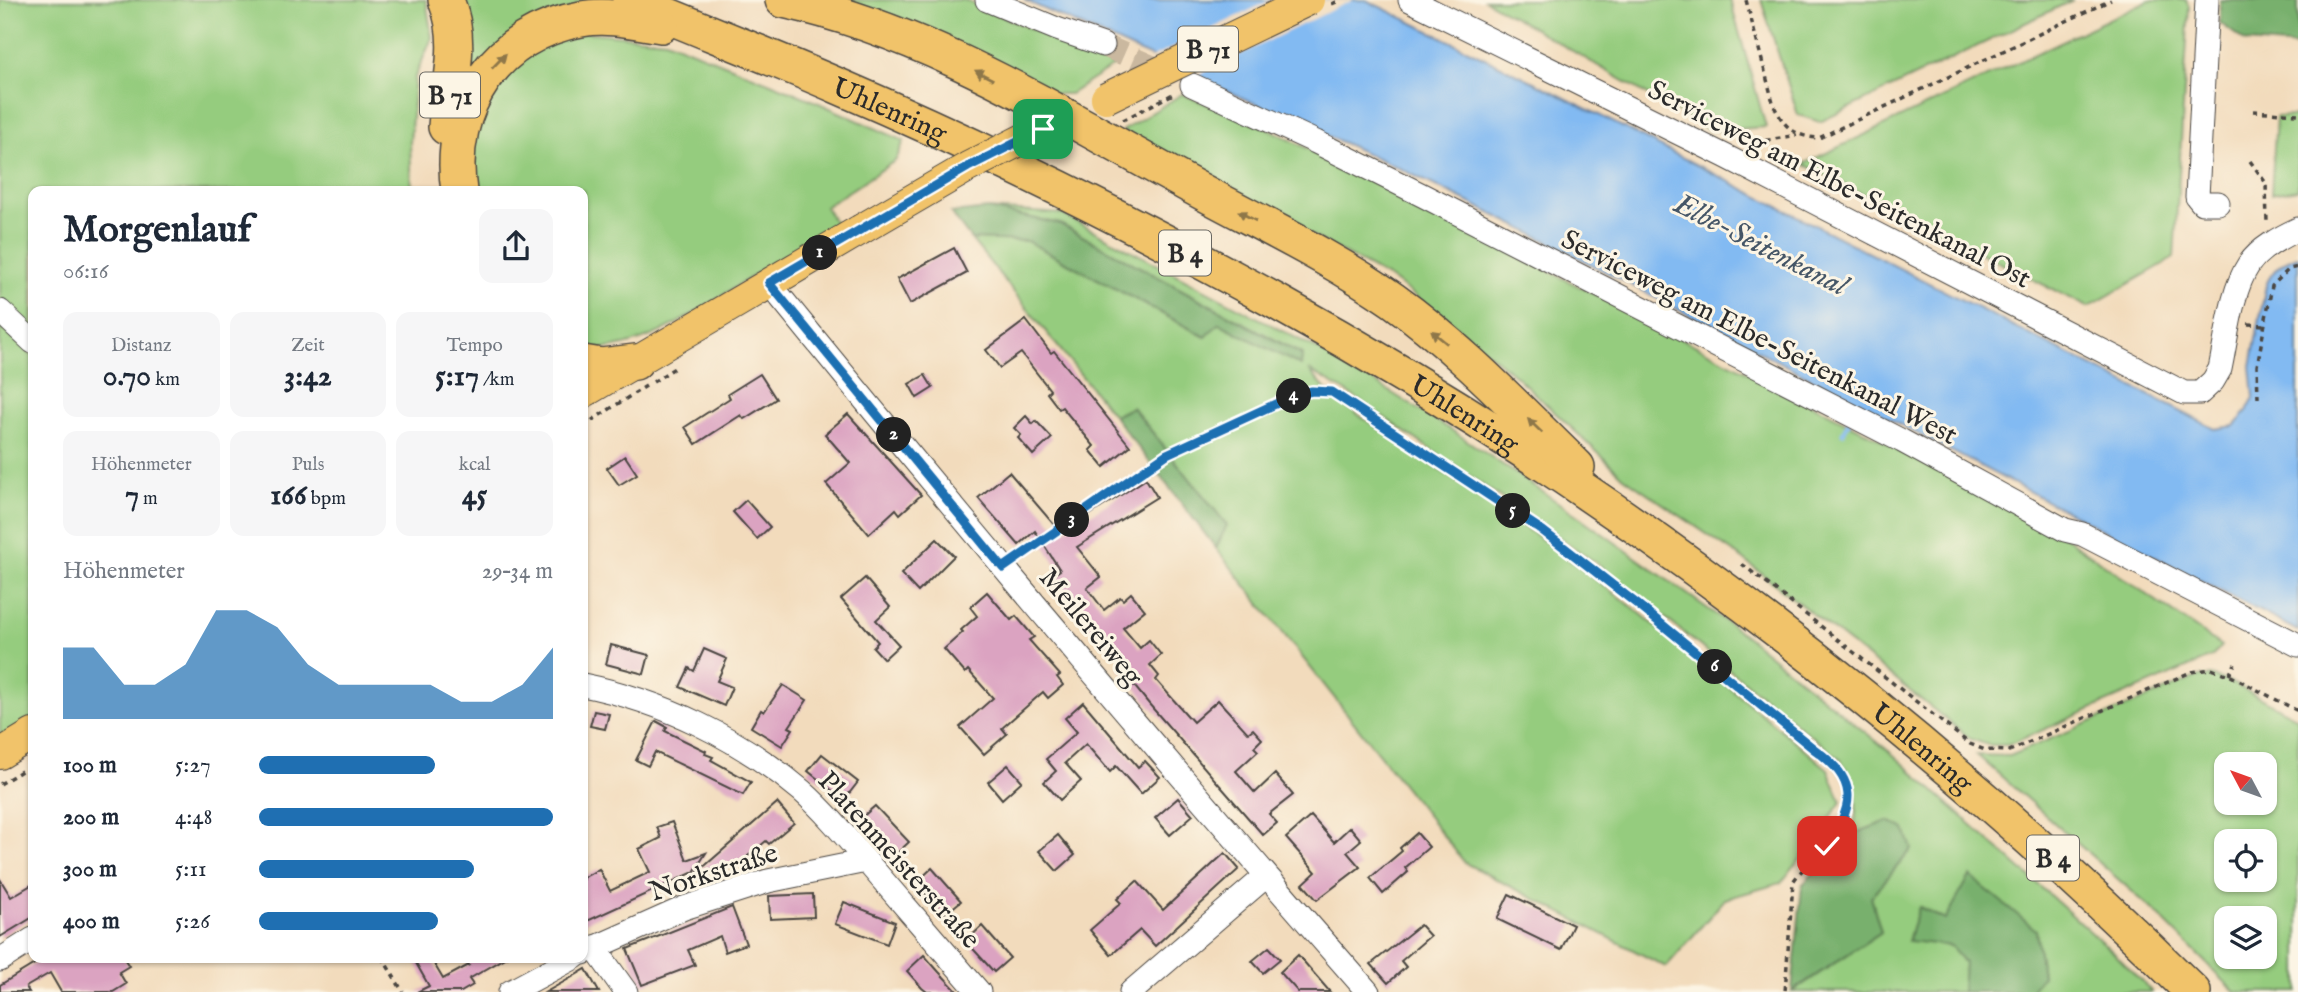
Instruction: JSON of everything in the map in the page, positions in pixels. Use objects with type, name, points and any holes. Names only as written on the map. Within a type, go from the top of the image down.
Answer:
[{"type":"highway","name":"B 71","points":[[446,0],[456,41],[444,143],[448,186]]},
{"type":"highway","name":"Uhlenring","points":[[630,0],[910,118],[1185,252],[1335,335],[1459,410],[1636,526],[1748,607],[1907,732],[2057,861],[2193,992]]},
{"type":"highway","points":[[783,0],[861,22],[956,60],[1054,123],[1105,115],[1392,300],[1447,343],[1490,382],[1636,526]]},
{"type":"highway","points":[[458,186],[457,144],[471,97],[487,74],[523,40],[555,25],[584,18],[614,18],[706,32]]},
{"type":"highway","points":[[588,364],[601,366],[635,362]]},
{"type":"main road","name":"B 71","points":[[1105,115],[1309,0]]},
{"type":"main road","points":[[588,390],[968,167],[1054,123]]},
{"type":"main road","points":[[0,754],[28,737]]},
{"type":"street","points":[[987,0],[1103,45]]},
{"type":"street","name":"Serviceweg am Elbe-Seitenkanal Ost","points":[[1410,0],[1725,156],[2184,393],[2200,393],[2214,381],[2220,369],[2239,283],[2250,262],[2271,244],[2298,229]]},
{"type":"street","points":[[2207,10],[2197,197],[2202,203],[2218,203]]},
{"type":"street","name":"Serviceweg am Elbe-Seitenkanal West","points":[[1192,85],[1424,196],[1852,416],[2065,530],[2082,534],[2298,645]]},
{"type":"street","name":"Meilereiweg","points":[[769,283],[1003,568],[1368,992]]},
{"type":"street","points":[[0,311],[28,337]]},
{"type":"street","name":"Platenmeisterstraße","points":[[588,686],[677,713],[740,746],[803,792],[824,812],[979,992]]},
{"type":"street","name":"Norkstraße","points":[[588,950],[684,908],[768,881],[866,861]]},
{"type":"street","points":[[1132,992],[1266,876]]},
{"type":"street","points":[[0,960],[28,942]]},
{"type":"street","points":[[588,956],[626,992]]},
{"type":"street","name":"Norkstraße","points":[[510,992],[564,963]]},
{"type":"path","points":[[1746,0],[1774,106],[1781,121],[1804,138],[1819,138],[1833,132],[2111,0]]},
{"type":"path","points":[[1105,115],[1192,85]]},
{"type":"path","points":[[2253,111],[2298,114]]},
{"type":"path","points":[[1743,144],[1799,135]]},
{"type":"path","points":[[2250,161],[2266,183],[2266,214],[2271,244]]},
{"type":"path","points":[[2258,398],[2258,366],[2272,286],[2289,269],[2298,267]]},
{"type":"path","points":[[2255,324],[2264,325]]},
{"type":"path","points":[[1003,568],[1167,454],[1295,395],[1312,391],[1332,392],[1543,531],[1814,749],[1834,762],[1845,781],[1849,803],[1841,825],[1827,846],[1801,870],[1793,882],[1785,992]]},
{"type":"path","points":[[1742,564],[1970,744],[1985,750],[2009,751],[2191,672],[2211,668],[2230,675],[2298,711]]},
{"type":"path","points":[[2230,675],[2235,663]]},
{"type":"path","points":[[0,784],[28,767]]},
{"type":"path","points":[[386,963],[403,992]]},
{"type":"green space","points":[[0,0],[426,0],[432,38],[415,77],[410,143],[412,186],[28,186],[28,325],[0,299]]},
{"type":"green space","points":[[456,0],[599,0],[574,8],[457,110]]},
{"type":"green space","points":[[829,0],[964,0],[1115,65],[1070,94],[1050,94]]},
{"type":"green space","points":[[1485,0],[1730,0],[1766,127],[1710,131]]},
{"type":"green space","points":[[1761,0],[2073,0],[1820,122],[1798,115]]},
{"type":"green space","points":[[2149,0],[2186,0],[2189,7],[2174,258],[2088,307],[1803,164]]},
{"type":"green space","points":[[2220,0],[2298,1],[2298,46],[2246,42],[2220,23]]},
{"type":"green space","points":[[573,31],[666,40],[904,141],[896,160],[825,207],[836,224],[666,329],[625,345],[588,349],[588,186],[467,186],[465,147],[512,59]]},
{"type":"green space","points":[[1182,94],[1267,128],[2043,522],[2221,646],[2212,657],[2008,745],[1988,745],[1971,739],[1743,559],[1624,477],[1517,377],[1454,325],[1393,280],[1122,131]]},
{"type":"green space","points":[[2298,116],[2298,189],[2271,194],[2276,117]]},
{"type":"green space","points":[[988,209],[1062,214],[1349,366],[1456,433],[1746,636],[1896,757],[2113,952],[2152,992],[2030,992],[2042,975],[2036,930],[2007,909],[1945,920],[1920,907],[1908,940],[1951,946],[1964,963],[1962,992],[1792,992],[1881,932],[1871,897],[1912,849],[1888,821],[1853,834],[1856,796],[1841,760],[1602,567],[1347,392],[1309,370],[1331,396],[1543,540],[1635,609],[1828,769],[1841,802],[1781,883],[1725,899],[1666,967],[1465,863],[1216,548],[1226,525],[1132,407],[1114,416],[971,239],[1027,241],[1205,337],[1219,323],[1301,365],[1302,354],[1060,224]]},
{"type":"green space","points":[[988,209],[1060,224],[1302,355],[1301,366],[1219,323],[1206,337],[1027,241],[971,239],[951,213]]},
{"type":"green space","points":[[0,324],[28,351],[28,721],[0,739]]},
{"type":"green space","points":[[1132,407],[1227,525],[1216,548],[1114,416]]},
{"type":"green space","points":[[2211,676],[2228,681],[2298,718],[2298,992],[2235,992],[2152,909],[1977,755],[2010,756],[2197,677]]},
{"type":"green space","points":[[1888,821],[1905,829],[1912,849],[1871,897],[1881,932],[1792,991],[1802,885],[1853,834]]},
{"type":"green space","points":[[1970,876],[2036,930],[2042,976],[2030,992],[1962,992],[1964,963],[1951,946],[1908,941],[1919,907],[1945,920]]},
{"type":"water","name":"Elbe-Seitenkanal","points":[[1024,0],[1366,0],[1538,84],[2215,429],[2234,426],[2246,413],[2254,397],[2251,366],[2266,285],[2278,267],[2298,256],[2298,631],[1535,235],[1397,167]]},
{"type":"pier","points":[[1271,0],[1353,0],[1190,79],[1147,60]]},
{"type":"building","points":[[954,248],[967,273],[910,304],[897,279]]},
{"type":"building","points":[[1026,320],[1130,446],[1104,467],[1090,450],[1094,446],[1062,407],[1059,409],[1047,393],[1050,390],[1021,353],[1000,368],[986,350]]},
{"type":"building","points":[[760,374],[776,399],[744,419],[741,415],[696,444],[685,427],[730,398],[728,394]]},
{"type":"building","points":[[925,375],[933,388],[917,398],[909,384]]},
{"type":"building","points":[[848,414],[921,495],[900,514],[896,509],[869,534],[826,484],[850,463],[825,434]]},
{"type":"building","points":[[1026,416],[1033,424],[1036,421],[1052,438],[1033,455],[1018,438],[1021,435],[1014,428]]},
{"type":"building","points":[[625,456],[637,474],[619,485],[607,468]]},
{"type":"building","points":[[1009,472],[1061,533],[1146,479],[1157,497],[1077,547],[1101,577],[1087,588],[1104,610],[1120,597],[1123,600],[1131,593],[1145,610],[1123,628],[1140,648],[1149,640],[1161,655],[1150,665],[1159,676],[1156,680],[1193,722],[1218,700],[1248,733],[1253,729],[1262,739],[1254,747],[1258,751],[1236,771],[1255,793],[1275,774],[1293,795],[1269,814],[1277,823],[1263,835],[1118,666],[1123,662],[1094,627],[1090,631],[1048,579],[1060,570],[1035,531],[1019,545],[978,498]]},
{"type":"building","points":[[746,500],[770,527],[757,539],[733,512]]},
{"type":"building","points":[[937,539],[954,556],[918,592],[901,574]]},
{"type":"building","points":[[865,578],[890,607],[876,620],[899,645],[884,659],[873,647],[878,642],[841,599]]},
{"type":"building","points":[[987,592],[1011,620],[1016,616],[1034,637],[1029,640],[1060,675],[1057,677],[1063,685],[1048,698],[1043,692],[1002,728],[1007,734],[984,754],[960,727],[993,698],[968,670],[965,673],[944,649],[977,616],[970,607]]},
{"type":"building","points":[[611,645],[649,655],[644,674],[606,664]]},
{"type":"building","points":[[704,649],[727,659],[717,681],[732,687],[724,706],[680,687],[689,668],[694,671]]},
{"type":"building","points":[[783,685],[807,700],[789,727],[793,729],[782,746],[751,727],[761,710],[764,712]]},
{"type":"building","points":[[1083,702],[1138,767],[1145,761],[1160,777],[1141,794],[1116,766],[1110,772],[1086,744],[1065,763],[1081,781],[1060,800],[1044,782],[1056,771],[1046,759],[1077,732],[1065,718]]},
{"type":"building","points":[[594,711],[609,714],[605,729],[590,726]]},
{"type":"building","points":[[656,721],[667,727],[665,731],[706,751],[705,754],[713,757],[711,760],[751,782],[743,795],[655,752],[648,766],[636,760]]},
{"type":"building","points":[[822,754],[858,782],[844,800],[808,771]]},
{"type":"building","points":[[1008,765],[1022,781],[1002,799],[988,782]]},
{"type":"building","points":[[1178,798],[1193,815],[1170,835],[1155,818]]},
{"type":"building","points":[[777,803],[794,823],[769,844],[766,841],[736,866],[734,863],[692,877]]},
{"type":"building","points":[[875,806],[909,842],[894,856],[860,819]]},
{"type":"building","points":[[1311,816],[1334,842],[1350,827],[1361,840],[1347,852],[1360,867],[1317,900],[1303,884],[1316,872],[1286,838]]},
{"type":"building","points":[[672,822],[687,860],[706,853],[694,872],[588,921],[588,875],[599,869],[610,891],[650,872],[639,849],[661,838],[657,827]]},
{"type":"building","points":[[1417,833],[1429,847],[1405,868],[1408,872],[1383,894],[1370,878],[1402,851],[1400,848]]},
{"type":"building","points":[[1058,835],[1075,855],[1057,871],[1039,851]]},
{"type":"building","points":[[1225,853],[1239,869],[1155,946],[1140,930],[1111,955],[1090,930],[1121,903],[1117,899],[1137,881],[1163,910]]},
{"type":"building","points":[[932,868],[961,901],[944,915],[916,883]]},
{"type":"building","points":[[0,879],[11,897],[28,887],[28,920],[0,937]]},
{"type":"building","points":[[813,894],[814,917],[770,919],[769,896]]},
{"type":"building","points":[[1509,894],[1573,925],[1561,950],[1497,919]]},
{"type":"building","points":[[844,902],[895,922],[887,944],[835,924]]},
{"type":"building","points":[[732,907],[746,944],[725,952],[720,936],[688,950],[695,965],[642,985],[627,949]]},
{"type":"building","points":[[1420,925],[1430,936],[1401,961],[1406,967],[1388,983],[1371,964]]},
{"type":"building","points":[[982,926],[1010,958],[994,972],[966,941]]},
{"type":"building","points":[[1269,947],[1280,959],[1263,973],[1252,961]]},
{"type":"building","points":[[924,955],[958,992],[927,992],[922,988],[907,971]]},
{"type":"building","points":[[1298,955],[1330,992],[1298,992],[1280,972]]},
{"type":"building","points":[[36,963],[127,963],[129,966],[119,972],[126,984],[113,992],[61,992],[50,973],[26,987],[29,992],[0,992],[0,985]]},
{"type":"building","points":[[416,963],[434,963],[443,979],[469,965],[468,963],[497,963],[469,979],[473,985],[461,992],[417,992],[429,986]]},
{"type":"building","points":[[586,969],[599,992],[546,992],[569,979]]},
{"type":"waterway","points":[[1843,433],[1849,421]]},
{"type":"tunnel","points":[[1103,45],[1173,76]]},
{"type":"route","points":[[1043,129],[968,167],[769,283],[1003,568],[1167,454],[1295,395],[1312,391],[1332,392],[1543,531],[1594,569],[1814,749],[1834,762],[1845,781],[1849,803],[1841,825],[1827,846]]}]
